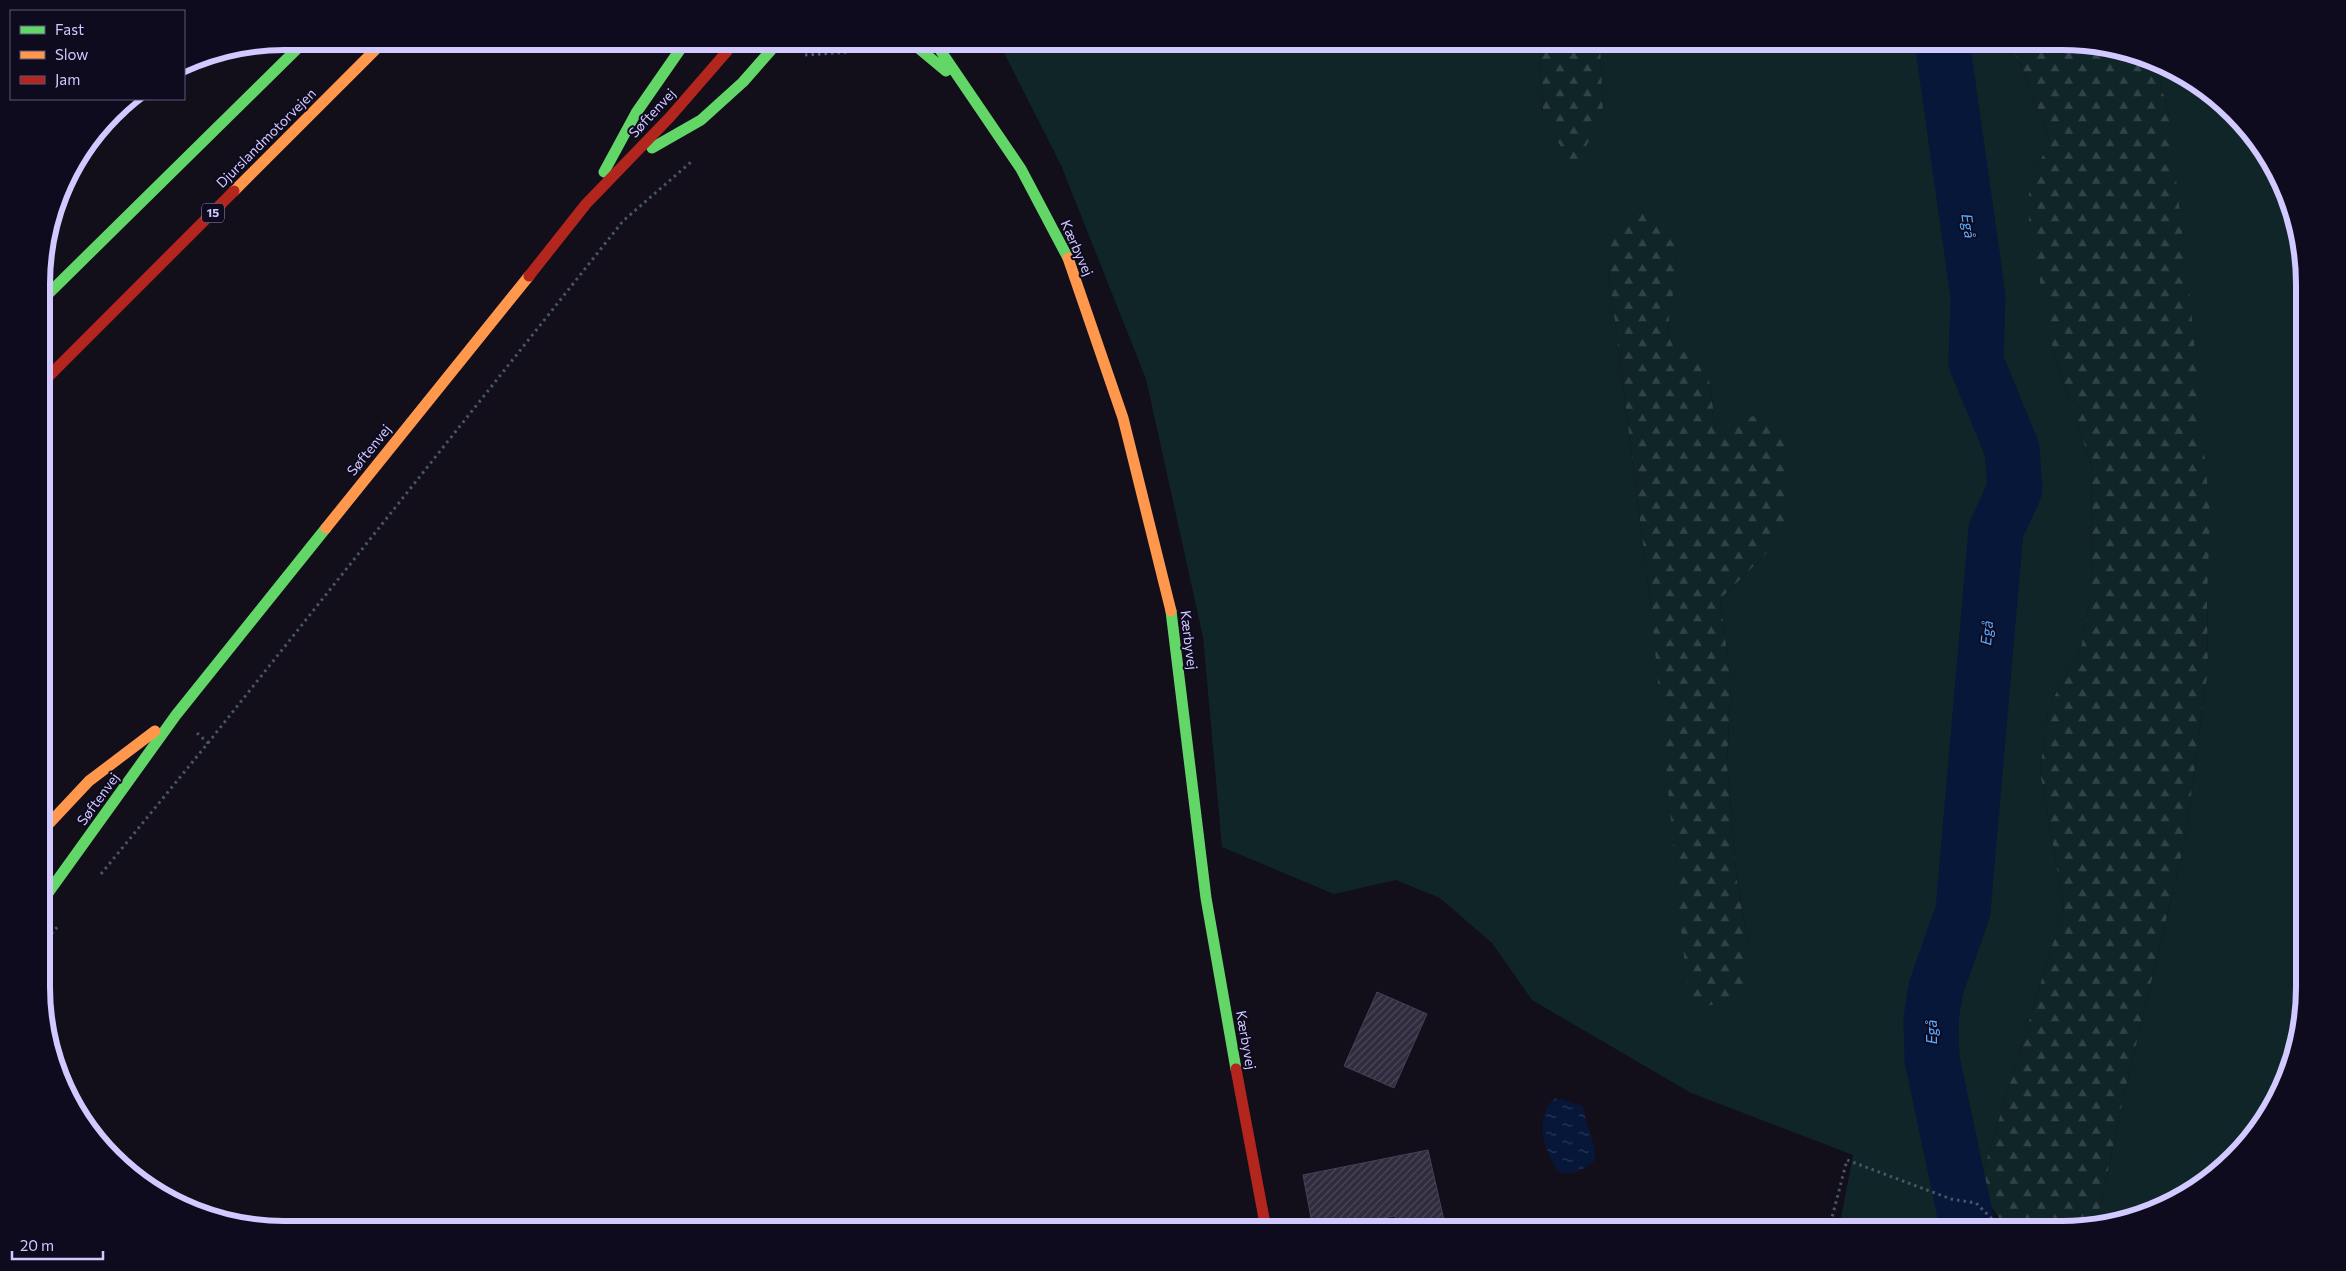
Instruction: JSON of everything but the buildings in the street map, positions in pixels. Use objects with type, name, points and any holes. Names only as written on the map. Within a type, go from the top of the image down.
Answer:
[{"type":"main road","points":[[50,290],[295,50]]},
{"type":"main road","name":"Djurslandmotorvejen","points":[[50,375],[375,50]]},
{"type":"main road","name":"Søftenvej","points":[[586,204],[636,113],[680,50]]},
{"type":"main road","name":"Søftenvej","points":[[50,890],[176,715],[586,204],[670,117],[728,50]]},
{"type":"main road","points":[[624,164],[701,120],[743,82],[771,50]]},
{"type":"main road","points":[[921,50],[968,89]]},
{"type":"main road","name":"Kærbyvej","points":[[940,50],[1022,170],[1066,253],[1123,418],[1168,598],[1206,898],[1264,1221]]},
{"type":"main road","points":[[50,289],[198,129]]},
{"type":"main road","name":"Søftenvej","points":[[50,823],[89,781],[176,715]]},
{"type":"path","points":[[795,56],[850,52],[852,50]]},
{"type":"path","points":[[98,877],[208,743],[624,221],[697,157]]},
{"type":"path","points":[[50,936],[62,922]]},
{"type":"path","points":[[1831,1221],[1847,1160],[1951,1199],[1976,1204],[1994,1221]]},
{"type":"green space","points":[[1003,50],[1539,50],[1543,114],[1603,112],[1600,50],[2013,50],[2051,144],[2029,176],[2053,350],[2092,467],[2091,594],[2081,648],[2048,708],[2040,772],[2064,907],[1978,1188],[1951,1192],[1957,1221],[1841,1221],[1853,1155],[1691,1093],[1532,1000],[1492,943],[1440,898],[1396,880],[1334,894],[1222,847],[1203,637],[1146,379],[1061,165]],"holes":[[[1608,267],[1670,307],[1668,334],[1673,346],[1710,385],[1716,431],[1763,557],[1720,599],[1731,683],[1727,762],[1737,882],[1750,952],[1651,607]]]},
{"type":"green space","points":[[1539,50],[1600,50],[1603,112],[1574,171],[1543,114]]},
{"type":"green space","points":[[2013,50],[2092,52],[2137,62],[2157,70],[2168,110],[2190,299],[2210,513],[2207,601],[2208,669],[2185,841],[2126,1087],[2098,1218],[2062,1221],[2001,1221],[1978,1188],[2064,907],[2040,772],[2048,708],[2081,648],[2091,594],[2092,467],[2053,350],[2029,223],[2029,176],[2051,144]]},
{"type":"green space","points":[[2157,70],[2179,81],[2204,98],[2238,130],[2257,154],[2272,181],[2284,209],[2294,254],[2296,284],[2296,987],[2294,1017],[2284,1062],[2265,1104],[2238,1141],[2204,1173],[2179,1190],[2137,1209],[2098,1218],[2126,1087],[2185,841],[2208,669],[2207,601],[2168,110]]},
{"type":"green space","points":[[1636,205],[1664,216],[1681,261],[1670,307],[1668,334],[1673,346],[1702,347],[1710,385],[1716,431],[1771,409],[1790,451],[1790,505],[1784,529],[1763,557],[1720,599],[1731,683],[1727,762],[1737,882],[1750,952],[1741,998],[1707,1006],[1689,995],[1682,940],[1651,607],[1608,267],[1608,232]]},
{"type":"water","points":[[1556,1098],[1582,1106],[1595,1150],[1594,1161],[1573,1173],[1558,1172],[1545,1144],[1543,1134],[1544,1114]]},
{"type":"waterway","name":"Egå","points":[[1943,50],[1978,296],[1976,362],[2012,449],[2015,489],[1996,530],[1963,911],[1936,988],[1931,1019],[1932,1059],[1966,1221]]},
{"type":"traffic: fast","points":[[50,292],[296,50]]},
{"type":"traffic: fast","points":[[604,172],[636,113],[680,50]]},
{"type":"traffic: fast","points":[[652,148],[701,120],[743,82],[771,50]]},
{"type":"traffic: fast","points":[[921,50],[946,71]]},
{"type":"traffic: fast","points":[[940,50],[1021,169],[1068,258]]},
{"type":"traffic: fast","points":[[50,890],[176,715],[326,528]]},
{"type":"traffic: fast","points":[[1171,611],[1206,898],[1236,1069]]},
{"type":"traffic: slow","points":[[234,191],[375,50]]},
{"type":"traffic: slow","points":[[1068,258],[1123,418],[1171,611]]},
{"type":"traffic: slow","points":[[326,528],[529,276]]},
{"type":"traffic: slow","points":[[50,823],[89,781],[155,731]]},
{"type":"traffic: jam","points":[[529,276],[586,204],[670,117],[728,50]]},
{"type":"traffic: jam","points":[[50,375],[234,191]]},
{"type":"traffic: jam","points":[[1236,1069],[1264,1221]]}]
